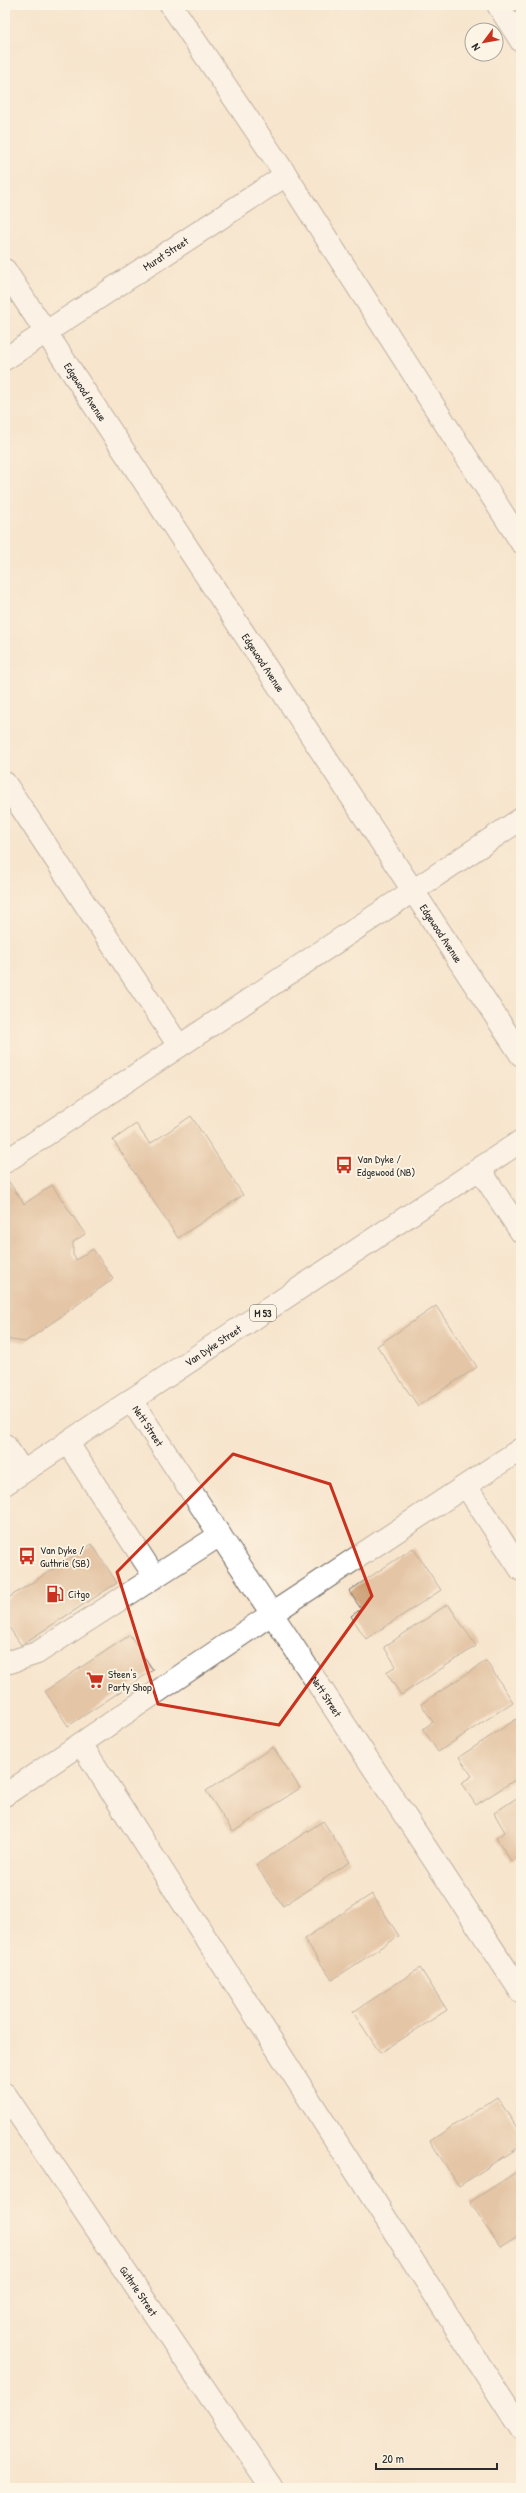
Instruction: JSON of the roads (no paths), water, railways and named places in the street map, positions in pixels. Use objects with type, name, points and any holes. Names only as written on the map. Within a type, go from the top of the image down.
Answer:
[{"type":"street","points":[[171,5],[286,175],[521,542]]},
{"type":"street","points":[[498,5],[521,40]]},
{"type":"street","name":"Murat Street","points":[[5,359],[286,175]]},
{"type":"street","name":"Edgewood Avenue","points":[[5,270],[521,1055]]},
{"type":"street","points":[[5,784],[179,1046]]},
{"type":"street","points":[[5,1162],[521,819]]},
{"type":"street","name":"Van Dyke Street","points":[[5,1484],[480,1170],[521,1141]]},
{"type":"street","points":[[480,1170],[521,1232]]},
{"type":"street","name":"Nett Street","points":[[131,1400],[273,1613],[521,1992]]},
{"type":"street","points":[[67,1442],[155,1576]]},
{"type":"street","points":[[5,1445],[23,1472]]},
{"type":"street","points":[[5,1795],[273,1613],[521,1449]]},
{"type":"street","points":[[466,1486],[521,1570]]},
{"type":"street","points":[[5,1660],[10,1662],[37,1653],[220,1534]]},
{"type":"street","points":[[81,1744],[521,2429]]},
{"type":"street","name":"Guthrie Street","points":[[5,2094],[272,2488]]},
{"type":"place","name":"Van Dyke / Edgewood (NB)","points":[[344,1165]]},
{"type":"place","name":"Van Dyke / Guthrie (SB)","points":[[27,1556]]},
{"type":"place","name":"Citgo","points":[[55,1594]]},
{"type":"place","name":"Steen's Party Shop","points":[[95,1680]]}]
